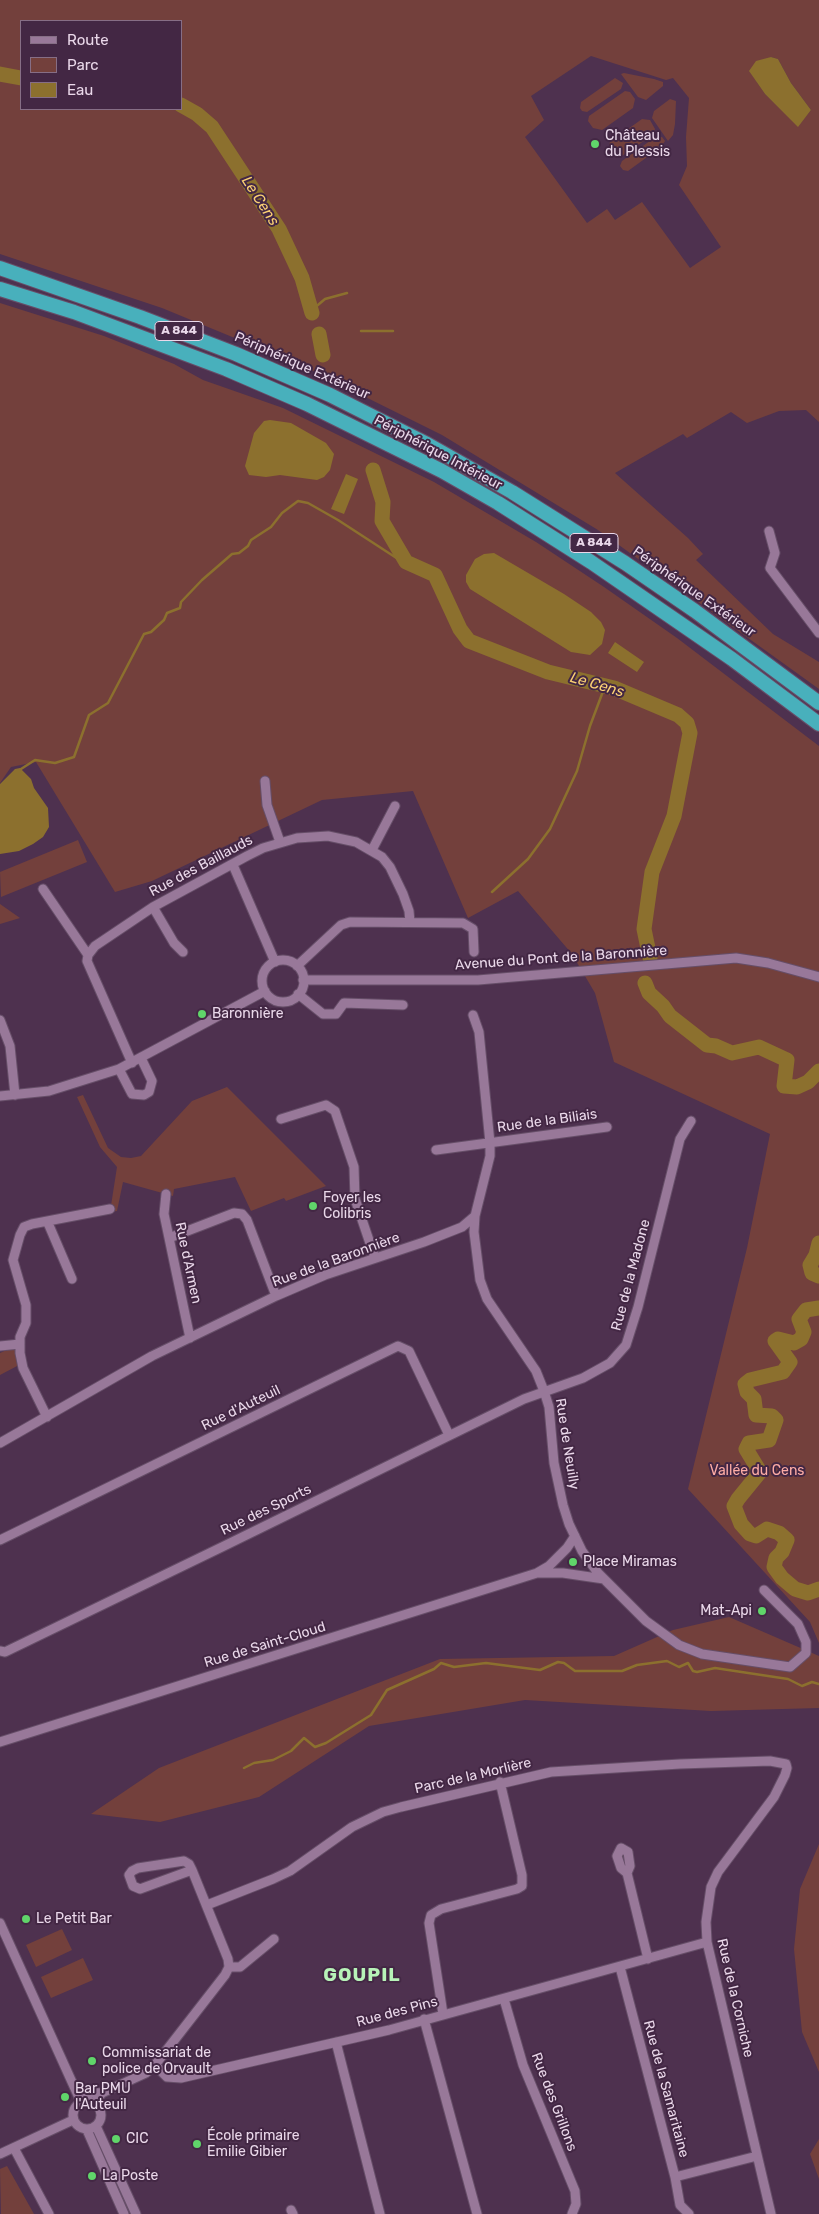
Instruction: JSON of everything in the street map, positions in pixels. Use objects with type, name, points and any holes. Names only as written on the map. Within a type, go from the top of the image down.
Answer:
[{"type":"highway","name":"Périphérique Extérieur","points":[[0,268],[140,317],[236,354],[330,395],[420,440],[520,497],[625,563],[696,611],[819,703]]},
{"type":"highway","name":"Périphérique Intérieur","points":[[0,289],[74,312],[226,369],[307,404],[442,471],[498,503],[599,567],[732,659],[819,724]]},
{"type":"street","points":[[769,531],[775,553],[770,568],[819,633]]},
{"type":"street","points":[[265,781],[267,806],[280,842]]},
{"type":"street","points":[[372,850],[395,806]]},
{"type":"street","name":"Rue des Baillauds","points":[[88,955],[95,946],[153,907],[263,848],[297,838],[328,836],[348,839],[372,850],[382,857],[398,881],[409,910],[410,922]]},
{"type":"street","points":[[233,865],[274,962]]},
{"type":"street","points":[[43,889],[88,955],[87,961],[132,1063]]},
{"type":"street","points":[[153,907],[174,943],[183,952]]},
{"type":"street","points":[[297,966],[341,925],[350,922],[463,923],[473,929],[474,952]]},
{"type":"street","name":"Avenue du Pont de la Baronnière","points":[[303,980],[478,980],[736,958],[768,963],[819,977]]},
{"type":"street","points":[[285,960],[297,966],[303,980],[298,994],[292,999],[282,1002],[272,998],[265,991],[262,983],[263,974],[267,967],[274,962],[285,960]]},
{"type":"street","points":[[0,1096],[48,1091],[119,1070],[265,991]]},
{"type":"street","points":[[298,994],[323,1014],[336,1014],[344,1003],[403,1005]]},
{"type":"street","points":[[473,1015],[479,1032],[490,1143],[490,1156],[475,1216]]},
{"type":"street","points":[[0,1020],[10,1046],[15,1095]]},
{"type":"street","points":[[119,1070],[132,1094],[144,1095],[149,1092],[152,1081],[141,1058]]},
{"type":"street","points":[[281,1119],[326,1105],[335,1110],[354,1167],[355,1199],[375,1258]]},
{"type":"street","name":"Rue de la Madone","points":[[544,1391],[583,1378],[610,1363],[626,1345],[638,1307],[680,1139],[691,1121]]},
{"type":"street","name":"Rue de la Biliais","points":[[436,1150],[607,1127]]},
{"type":"street","name":"Rue d'Armen","points":[[166,1194],[164,1214],[190,1338]]},
{"type":"street","points":[[47,1417],[23,1368],[20,1336],[26,1323],[26,1305],[13,1260],[20,1235],[24,1227],[110,1209]]},
{"type":"street","points":[[169,1238],[234,1213],[242,1214],[247,1220],[276,1296]]},
{"type":"street","name":"Rue de la Baronnière","points":[[0,1443],[152,1356],[276,1296],[325,1275],[462,1227],[475,1216]]},
{"type":"street","name":"Rue de Neuilly","points":[[475,1216],[474,1232],[480,1280],[487,1298],[536,1371],[544,1391],[549,1407],[559,1489],[582,1551],[604,1579],[646,1620],[679,1645],[702,1654],[790,1666],[806,1653],[806,1642],[798,1624],[764,1590]]},
{"type":"street","points":[[48,1223],[72,1278]]},
{"type":"street","points":[[0,1346],[20,1344]]},
{"type":"street","name":"Rue d'Auteuil","points":[[0,1540],[398,1346],[408,1351],[449,1435]]},
{"type":"street","name":"Rue des Sports","points":[[0,1651],[5,1652],[449,1435],[544,1391]]},
{"type":"street","name":"Rue de Saint-Cloud","points":[[0,1742],[537,1573],[549,1566],[567,1548],[575,1536]]},
{"type":"street","name":"Rue de Saint-Cloud","points":[[537,1573],[562,1573],[604,1579]]},
{"type":"street","name":"Parc de la Morlière","points":[[208,1905],[290,1871],[352,1827],[383,1812],[500,1782],[550,1772],[770,1761]]},
{"type":"street","name":"Rue de la Corniche","points":[[770,1761],[786,1764],[785,1775],[763,1815],[718,1872],[711,1888],[706,1922],[707,1942],[772,2214]]},
{"type":"street","points":[[443,2014],[429,1923],[431,1915],[441,1909],[517,1889],[522,1886],[522,1875],[500,1782]]},
{"type":"street","points":[[74,2088],[85,2092],[102,2093],[146,2074],[225,1975],[229,1966],[228,1959],[208,1905],[192,1870],[189,1864],[184,1861],[138,1868],[129,1875],[133,1886],[140,1889],[192,1870]]},
{"type":"street","points":[[627,1873],[648,1959]]},
{"type":"street","points":[[0,1924],[81,2102]]},
{"type":"street","points":[[229,1966],[240,1967],[274,1939]]},
{"type":"street","name":"Rue des Pins","points":[[155,2065],[166,2077],[181,2078],[336,2042],[504,1999],[707,1942]]},
{"type":"street","name":"Rue de la Samaritaine","points":[[620,1967],[675,2177],[680,2205],[689,2214]]},
{"type":"street","name":"Rue des Grillons","points":[[504,1999],[524,2065],[575,2191],[576,2204],[572,2214]]},
{"type":"street","points":[[424,2019],[478,2214]]},
{"type":"street","points":[[336,2042],[380,2214]]},
{"type":"street","points":[[94,2103],[102,2093]]},
{"type":"street","points":[[81,2102],[94,2103],[101,2114],[96,2126],[87,2130],[78,2127],[73,2120],[74,2108],[81,2102]]},
{"type":"street","points":[[0,2154],[73,2120]]},
{"type":"street","points":[[96,2126],[136,2214]]},
{"type":"street","points":[[87,2130],[124,2214]]},
{"type":"street","points":[[14,2148],[49,2214]]},
{"type":"street","points":[[675,2177],[757,2156]]},
{"type":"green space","points":[[0,0],[819,0],[819,422],[806,410],[779,411],[747,423],[731,412],[687,438],[683,434],[615,473],[688,538],[703,554],[696,560],[773,634],[819,662],[819,689],[598,530],[442,435],[305,367],[162,308],[0,254]],"holes":[[[591,56],[666,80],[673,78],[689,98],[686,137],[687,166],[679,185],[721,247],[690,268],[642,202],[615,220],[607,209],[587,223],[525,137],[544,120],[531,96]],[[771,57],[778,59],[791,83],[811,110],[798,126],[765,94],[750,72]]]},
{"type":"green space","points":[[624,73],[663,82],[663,86],[646,100],[638,97],[621,74]]},
{"type":"green space","points":[[615,78],[623,83],[621,89],[587,112],[582,111],[580,108],[581,102]]},
{"type":"green space","points":[[625,91],[630,92],[635,99],[633,108],[602,130],[593,128],[588,121],[589,116]]},
{"type":"green space","points":[[670,99],[676,101],[675,124],[673,135],[668,141],[652,118],[654,111]]},
{"type":"green space","points":[[642,119],[650,120],[655,129],[654,134],[619,158],[613,156],[608,149],[610,142]]},
{"type":"green space","points":[[662,137],[665,141],[661,147],[628,171],[623,170],[620,166],[622,161],[654,138]]},
{"type":"green space","name":"Vallée du Cens","points":[[0,303],[104,336],[174,364],[203,380],[283,408],[434,482],[536,542],[604,587],[677,638],[819,746],[819,1643],[810,1622],[688,1489],[747,1248],[770,1134],[614,1062],[595,993],[572,954],[518,891],[468,918],[413,791],[322,800],[152,881],[115,892],[36,762],[11,767],[0,783]]},
{"type":"green space","points":[[78,840],[87,862],[1,897],[0,872]]},
{"type":"green space","points":[[0,904],[20,918],[0,924]]},
{"type":"green space","points":[[227,1087],[326,1186],[286,1201],[284,1198],[251,1211],[235,1177],[174,1189],[173,1196],[123,1182],[117,1211],[110,1212],[117,1167],[100,1147],[77,1097],[83,1095],[108,1148],[121,1157],[131,1158],[141,1156],[192,1101]]},
{"type":"green space","points":[[20,1344],[19,1365],[0,1375],[0,1353]]},
{"type":"green space","points":[[729,1617],[819,1656],[819,1708],[711,1711],[525,1700],[369,1726],[259,1797],[160,1822],[91,1814],[159,1768],[440,1659],[614,1656],[673,1630]]},
{"type":"green space","points":[[819,1844],[819,2072],[802,2032],[794,1949],[800,1889]]},
{"type":"green space","points":[[62,1929],[72,1950],[36,1967],[26,1945]]},
{"type":"green space","points":[[83,1958],[93,1980],[51,1998],[41,1977]]},
{"type":"green space","points":[[819,2139],[819,2179],[810,2154]]},
{"type":"green space","points":[[7,2166],[34,2214],[1,2214],[0,2169]]},
{"type":"water","points":[[771,57],[778,59],[791,83],[811,110],[798,127],[765,94],[749,71],[756,61]]},
{"type":"water","points":[[264,421],[291,423],[326,443],[334,454],[330,470],[324,477],[317,480],[280,475],[266,477],[249,475],[245,466],[254,433]]},
{"type":"water","points":[[346,474],[358,479],[344,514],[331,509]]},
{"type":"water","points":[[494,553],[591,612],[601,622],[605,630],[602,644],[590,655],[571,652],[470,589],[466,582],[466,575],[475,559],[484,554]]},
{"type":"water","points":[[615,642],[644,662],[637,672],[608,653]]},
{"type":"water","points":[[20,768],[31,779],[34,788],[48,808],[49,827],[43,837],[33,844],[19,851],[0,854],[0,784],[15,769]]},
{"type":"waterway","name":"Le Cens","points":[[0,74],[20,78]]},
{"type":"waterway","name":"Le Cens","points":[[182,106],[197,114],[212,127],[279,229],[302,278],[312,313]]},
{"type":"waterway","points":[[312,310],[325,299],[347,293]]},
{"type":"waterway","points":[[361,331],[393,331]]},
{"type":"waterway","name":"Le Cens","points":[[319,334],[323,355]]},
{"type":"waterway","name":"Le Cens","points":[[373,470],[383,502],[382,521],[406,562],[435,575],[460,629],[469,641],[548,672],[614,688],[678,715],[687,723],[690,733],[674,816],[652,872],[644,929],[650,958]]},
{"type":"waterway","points":[[21,769],[35,760],[55,763],[74,757],[89,715],[108,703],[144,634],[151,632],[164,620],[167,613],[180,608],[181,602],[202,580],[232,554],[239,553],[248,546],[251,540],[271,527],[282,513],[298,501],[308,503],[398,559],[406,562]]},
{"type":"waterway","points":[[492,892],[528,859],[550,829],[577,771],[590,726],[605,686]]},
{"type":"waterway","name":"Le Cens","points":[[645,983],[649,993],[663,1006],[670,1016],[707,1045],[716,1046],[732,1053],[759,1047],[787,1060],[784,1086],[797,1087],[808,1082],[819,1071]]},
{"type":"waterway","name":"Le Cens","points":[[819,1243],[816,1255],[810,1265],[812,1273],[819,1276]]},
{"type":"waterway","name":"Le Cens","points":[[819,1308],[806,1310],[799,1319],[804,1332],[801,1339],[794,1343],[778,1339],[775,1341],[790,1362],[783,1372],[750,1380],[745,1384],[747,1392],[754,1399],[756,1415],[772,1416],[776,1420],[769,1440],[749,1443],[746,1449],[760,1472],[734,1506],[741,1524],[750,1534],[756,1536],[767,1529],[779,1533],[787,1540],[782,1552],[776,1558],[774,1567],[782,1578],[795,1589],[808,1593],[819,1589]]},
{"type":"waterway","points":[[244,1768],[254,1763],[273,1760],[291,1751],[304,1738],[315,1747],[326,1743],[371,1715],[387,1690],[434,1669],[441,1663],[454,1667],[486,1663],[540,1670],[558,1662],[564,1663],[575,1671],[622,1671],[637,1665],[667,1661],[679,1667],[688,1663],[693,1671],[697,1672],[715,1668],[788,1679],[802,1686],[812,1682],[819,1684]]},
{"type":"place","name":"Château du Plessis","points":[[595,144]]},
{"type":"place","name":"Baronnière","points":[[202,1014]]},
{"type":"place","name":"Foyer les Colibris","points":[[313,1206]]},
{"type":"place","name":"Place Miramas","points":[[573,1562]]},
{"type":"place","name":"Mat-Api","points":[[762,1611]]},
{"type":"place","name":"Le Petit Bar","points":[[26,1919]]},
{"type":"place","name":"Commissariat de police de Orvault","points":[[92,2061]]},
{"type":"place","name":"Bar PMU l'Auteuil","points":[[65,2097]]},
{"type":"place","name":"CIC","points":[[116,2139]]},
{"type":"place","name":"École primaire Emilie Gibier","points":[[197,2144]]},
{"type":"place","name":"La Poste","points":[[92,2176]]},
{"type":"district","name":"GOUPIL","points":[[362,1976]]}]
